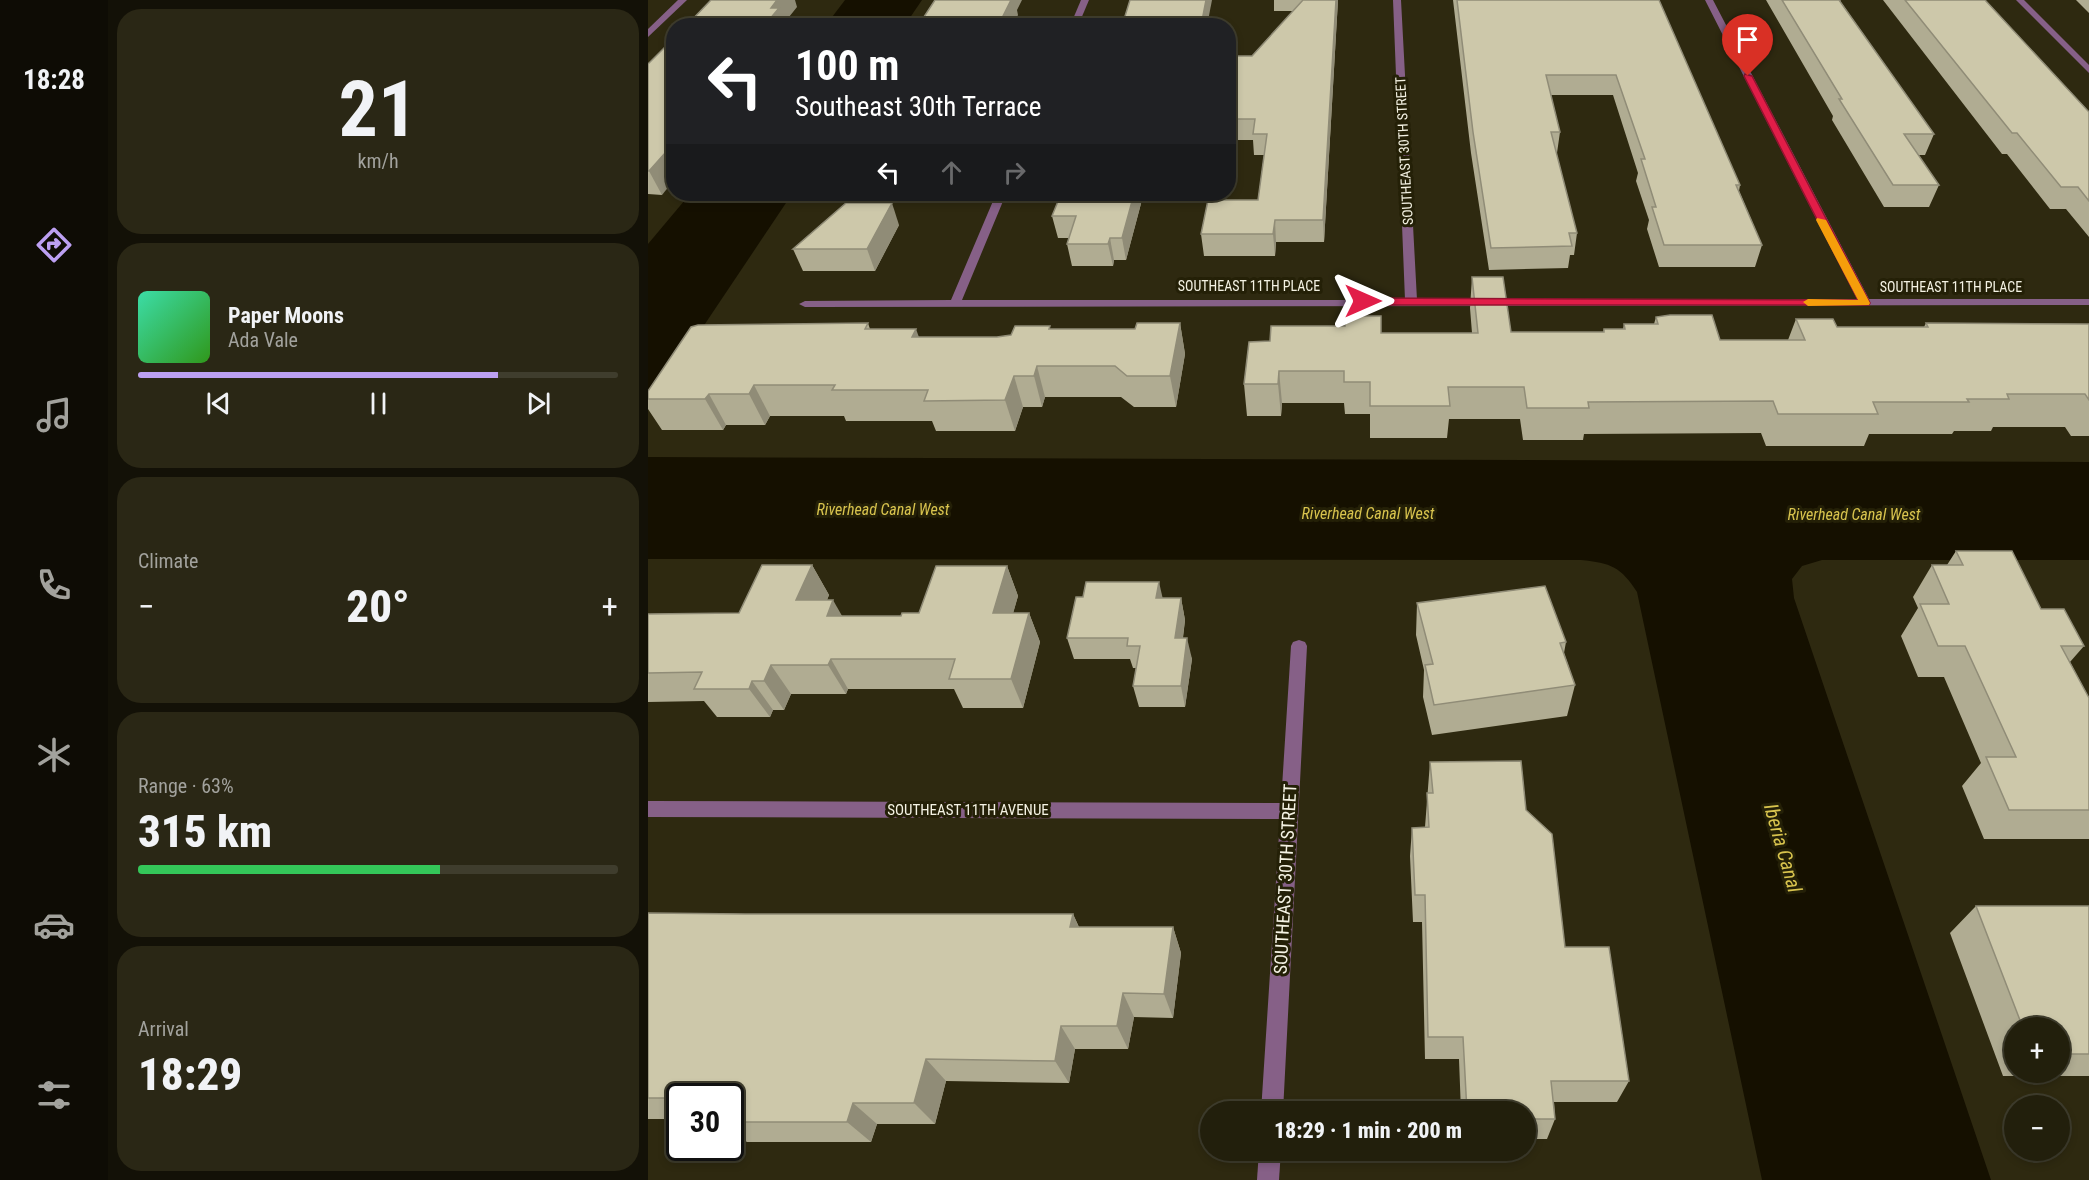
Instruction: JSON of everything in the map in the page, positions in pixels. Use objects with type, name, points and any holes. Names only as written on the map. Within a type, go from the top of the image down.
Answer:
[{"type":"street","points":[[648,34],[683,0]]},
{"type":"street","points":[[1077,18],[1085,0]]},
{"type":"street","name":"SOUTHEAST 30TH STREET","points":[[1397,0],[1411,301]]},
{"type":"street","points":[[1709,0],[1865,303]]},
{"type":"street","points":[[2020,0],[2089,70]]},
{"type":"street","points":[[956,302],[998,201]]},
{"type":"street","name":"SOUTHEAST 11TH PLACE","points":[[805,304],[1411,301],[2089,302]]},
{"type":"street","name":"SOUTHEAST 30TH STREET","points":[[1273,1101],[1299,646]]},
{"type":"street","name":"SOUTHEAST 11TH AVENUE","points":[[648,809],[1288,811]]},
{"type":"street","points":[[1268,1180],[1269,1161]]},
{"type":"water","points":[[845,0],[922,0],[910,18],[831,18]]},
{"type":"water","points":[[684,201],[787,201],[648,409],[648,244]]},
{"type":"water","points":[[648,457],[2089,462],[2089,560],[1822,560],[1802,566],[1792,579],[1794,598],[1991,1180],[1762,1180],[1637,592],[1626,577],[1614,568],[1581,560],[648,559]]},
{"type":"building","points":[[711,0],[777,0],[771,8],[779,8],[771,18],[694,18]]},
{"type":"building","points":[[935,0],[1011,0],[1002,18],[923,18]]},
{"type":"building","points":[[1130,0],[1206,0],[1203,18],[1124,18]]},
{"type":"building","points":[[1303,0],[1336,0],[1323,220],[1275,220],[1273,234],[1201,234],[1208,201],[1258,200],[1267,134],[1253,134],[1255,119],[1236,119],[1236,56],[1252,56]]},
{"type":"building","points":[[1457,0],[1659,0],[1740,185],[1736,185],[1762,245],[1664,245],[1652,207],[1656,207],[1641,159],[1645,159],[1616,75],[1546,75],[1560,132],[1551,132],[1577,233],[1569,233],[1572,246],[1491,248],[1473,132]]},
{"type":"building","points":[[1782,0],[1839,0],[1934,134],[1904,134],[1939,185],[1893,185],[1839,99],[1842,99]]},
{"type":"building","points":[[1905,0],[1985,0],[2089,112],[2089,201],[2078,187],[2061,187],[2017,133],[2012,133]]},
{"type":"building","points":[[666,46],[666,152],[649,171],[648,171],[648,64]]},
{"type":"building","points":[[1058,201],[1132,201],[1122,238],[1110,238],[1108,244],[1067,244],[1076,216],[1052,216]]},
{"type":"building","points":[[846,203],[892,203],[867,249],[793,249]]},
{"type":"building","points":[[1472,277],[1503,277],[1511,332],[1604,332],[1604,329],[1625,329],[1624,324],[1658,324],[1656,317],[1670,315],[1712,315],[1720,340],[1805,340],[1796,319],[1833,319],[1837,327],[1928,327],[1926,323],[2089,324],[2089,400],[2085,394],[2007,394],[2009,399],[1967,399],[1969,402],[1873,402],[1878,414],[1778,414],[1773,401],[1588,402],[1589,408],[1527,408],[1524,387],[1448,387],[1450,406],[1370,406],[1370,382],[1344,382],[1344,371],[1279,371],[1278,384],[1244,384],[1249,342],[1270,341],[1271,326],[1345,326],[1345,316],[1381,316],[1381,333],[1478,333]]},
{"type":"building","points":[[868,323],[865,329],[916,329],[912,337],[997,337],[1011,335],[1015,326],[1050,326],[1049,329],[1135,329],[1137,323],[1180,323],[1170,376],[1127,376],[1115,366],[1037,366],[1034,376],[1014,376],[1005,400],[924,401],[928,390],[832,390],[835,385],[754,385],[749,394],[709,394],[705,399],[648,399],[648,391],[691,327],[698,325]]},
{"type":"building","points":[[1956,551],[2012,551],[2041,609],[2064,609],[2084,646],[2061,646],[2089,698],[2089,810],[2009,810],[1986,757],[2016,757],[1965,646],[1938,646],[1920,604],[1949,604],[1932,565],[1963,565]]},
{"type":"building","points":[[762,565],[812,565],[796,600],[833,600],[827,616],[901,616],[902,613],[919,613],[936,566],[1007,566],[993,613],[1029,613],[1011,679],[949,679],[955,659],[831,659],[828,665],[771,665],[764,681],[752,681],[749,689],[694,689],[702,672],[648,673],[648,614],[739,613]]},
{"type":"building","points":[[1086,582],[1159,582],[1156,598],[1181,598],[1175,638],[1187,638],[1181,686],[1133,686],[1140,646],[1127,646],[1128,638],[1067,638],[1076,597],[1083,597]]},
{"type":"building","points":[[1545,586],[1566,642],[1560,643],[1575,685],[1434,705],[1425,665],[1433,664],[1417,603]]},
{"type":"building","points":[[1521,761],[1526,810],[1552,834],[1565,947],[1609,947],[1629,1081],[1551,1081],[1555,1119],[1536,1119],[1536,1101],[1466,1101],[1463,1037],[1428,1037],[1425,895],[1415,895],[1412,828],[1429,827],[1427,793],[1433,793],[1430,762]]},
{"type":"building","points":[[1976,906],[2089,906],[2089,1054],[2070,1054],[2070,1017],[2019,1017]]},
{"type":"building","points":[[648,913],[1073,914],[1070,927],[1173,927],[1164,994],[1123,993],[1117,1026],[1061,1026],[1055,1061],[926,1059],[914,1103],[853,1103],[847,1122],[744,1122],[744,1083],[666,1083],[666,1098],[648,1098]]},
{"type":"slow traffic","points":[[1808,302],[1865,303],[1821,220]]},
{"type":"route","points":[[1363,301],[1865,303],[1748,76]]},
{"type":"water label","name":"Riverhead Canal West","points":[[883,509]]},
{"type":"water label","name":"Riverhead Canal West","points":[[1368,513]]},
{"type":"water label","name":"Riverhead Canal West","points":[[1854,514]]},
{"type":"water label","name":"Iberia Canal","points":[[1783,848]]}]
